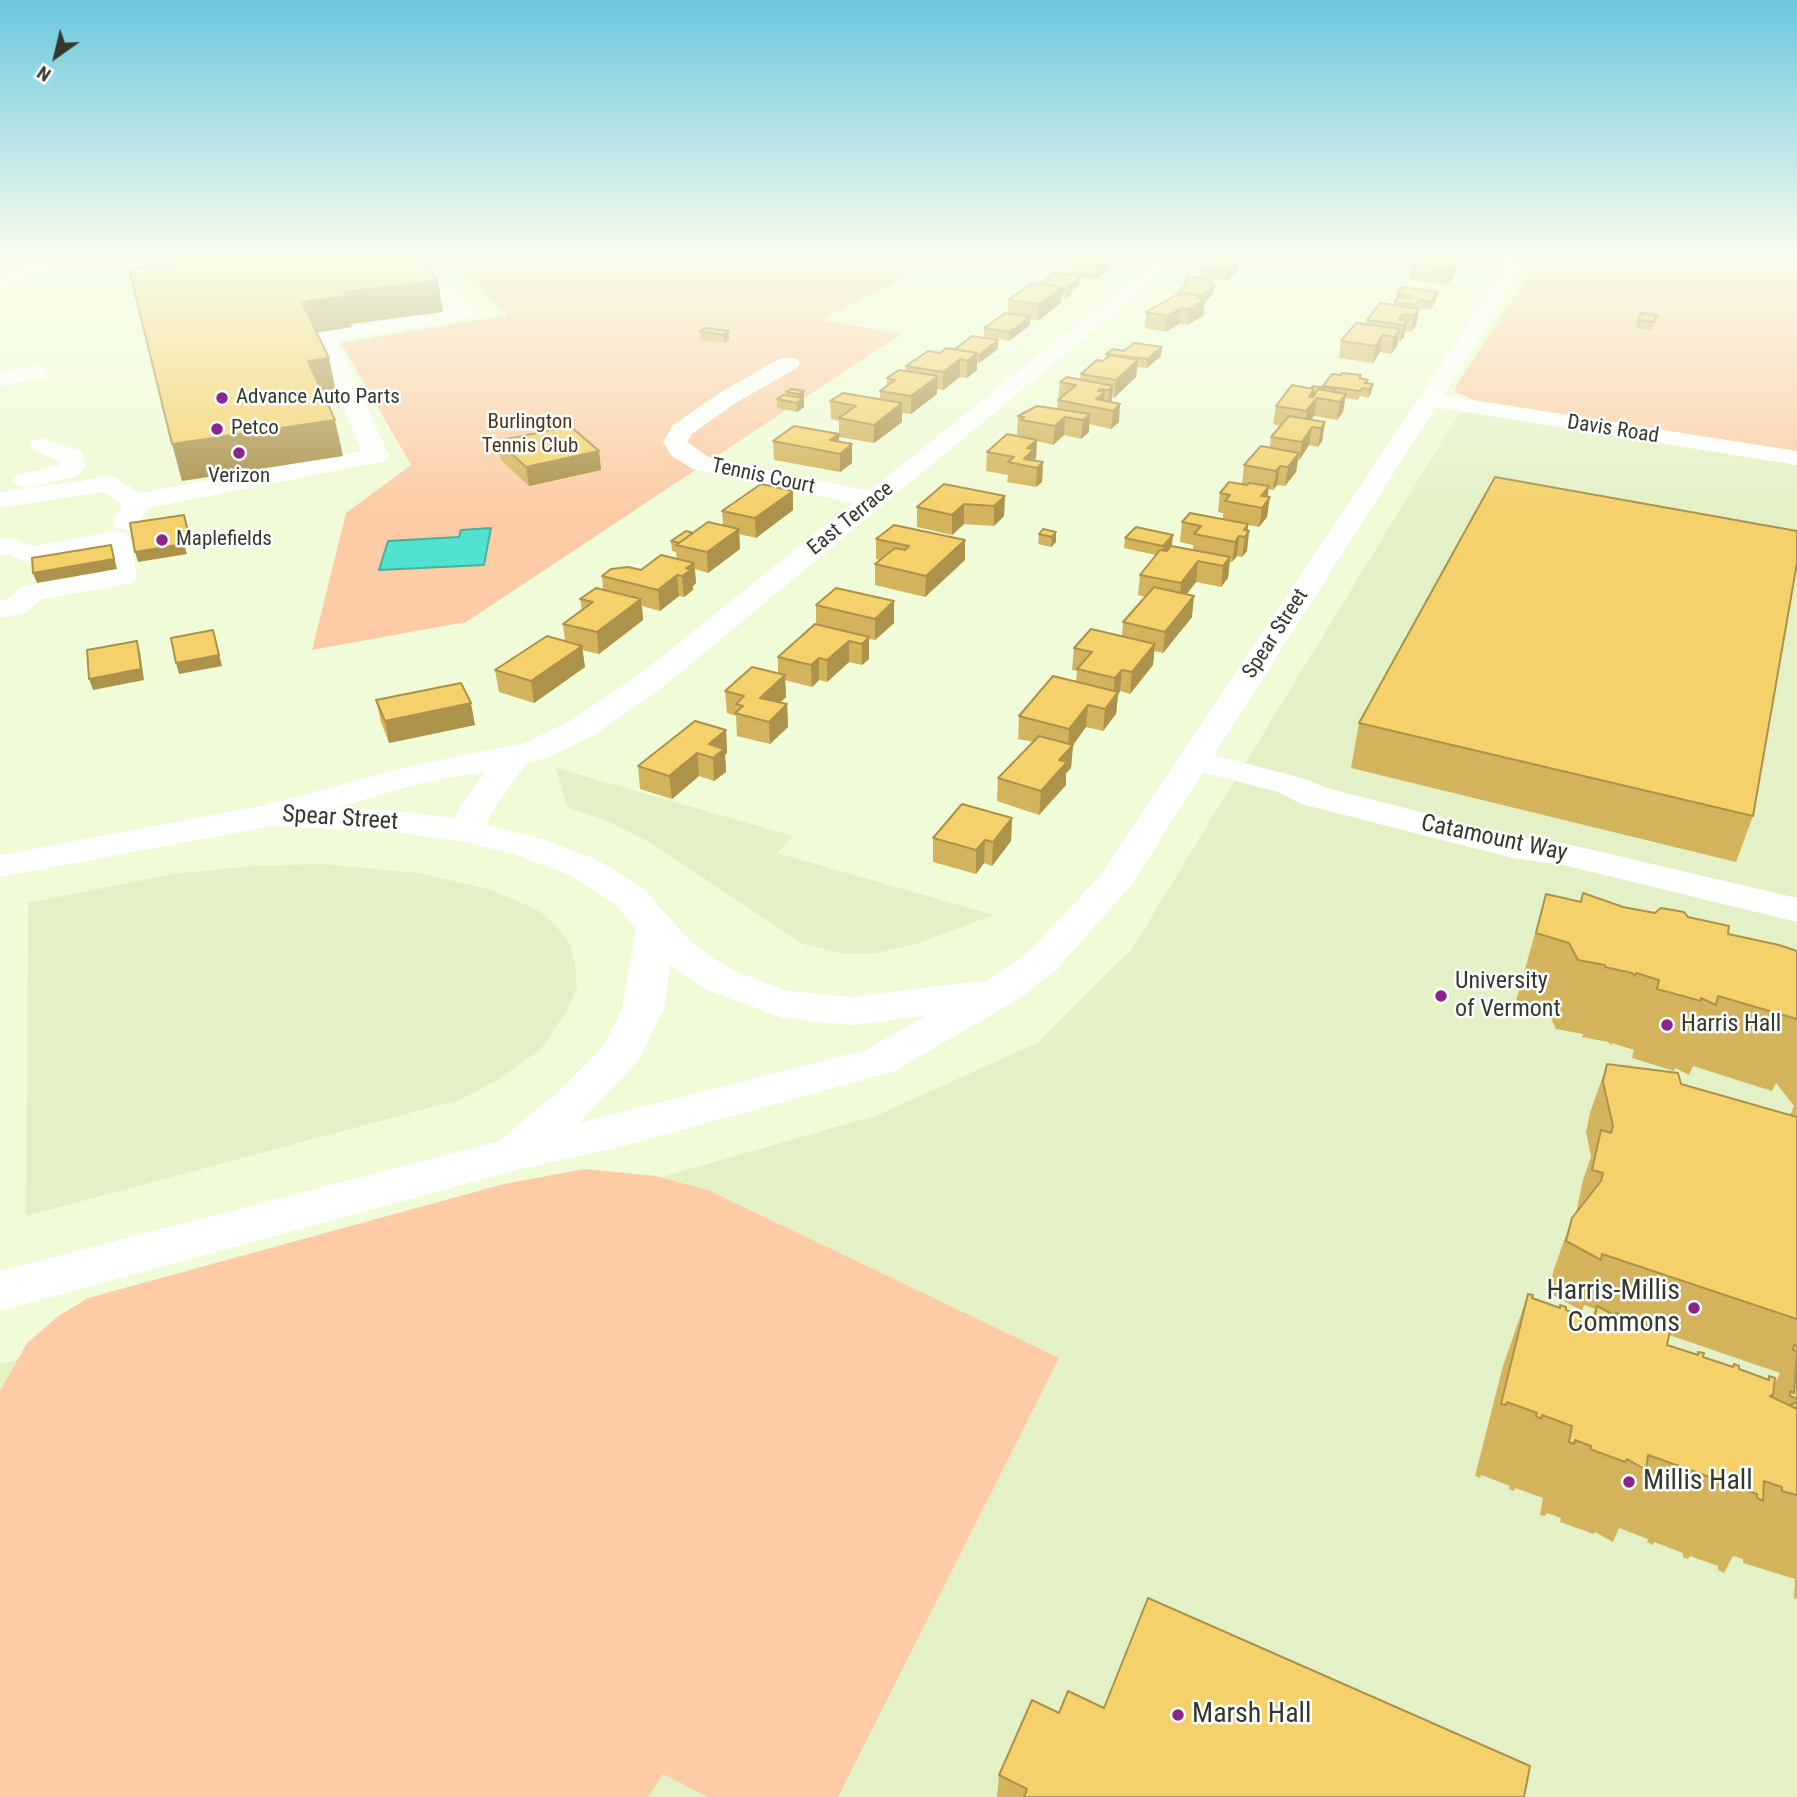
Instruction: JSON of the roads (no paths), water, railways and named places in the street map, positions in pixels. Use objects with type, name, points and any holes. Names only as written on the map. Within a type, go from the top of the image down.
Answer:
[{"type":"main road","points":[[0,500],[84,489],[107,483],[135,502],[377,456],[326,341]]},
{"type":"main road","name":"East Terrace","points":[[272,815],[413,775],[514,757],[556,742],[607,713],[651,681],[1069,341]]},
{"type":"main road","name":"Spear Street","points":[[0,1291],[513,1154],[624,1130],[880,1060],[1004,989],[1043,960],[1113,884],[1467,341]]},
{"type":"main road","name":"Tennis Court","points":[[789,363],[691,423],[682,430],[675,442],[681,451],[702,464],[874,500]]},
{"type":"main road","points":[[0,379],[37,373]]},
{"type":"main road","name":"Davis Road","points":[[1429,400],[1797,458]]},
{"type":"main road","points":[[0,484],[69,471],[74,465],[73,457],[42,446]]},
{"type":"main road","points":[[0,547],[14,547],[29,555],[123,577],[116,539],[134,513],[135,502]]},
{"type":"main road","points":[[0,610],[16,607],[33,592],[116,539]]},
{"type":"main road","points":[[29,555],[33,592]]},
{"type":"main road","points":[[466,831],[478,804],[514,757]]},
{"type":"main road","name":"Catamount Way","points":[[1194,760],[1290,785],[1314,796],[1513,847],[1563,854],[1797,910]]},
{"type":"main road","name":"Spear Street","points":[[0,866],[272,815],[393,821],[466,831],[529,847],[583,867],[630,897],[675,949],[705,971],[751,993],[782,1004],[851,1011],[904,1006],[1004,989]]},
{"type":"main road","name":"Spear Street","points":[[513,1154],[576,1101],[621,1054],[643,1009],[656,929]]},
{"type":"water","points":[[491,528],[484,565],[379,570],[388,541],[459,537],[461,530]]},
{"type":"place","name":"Advance Auto Parts","points":[[222,398]]},
{"type":"place","name":"Petco","points":[[217,429]]},
{"type":"place","name":"Verizon","points":[[239,453]]},
{"type":"place","name":"Maplefields","points":[[162,540]]},
{"type":"place","name":"University of Vermont","points":[[1441,996]]},
{"type":"place","name":"Harris Hall","points":[[1667,1025]]},
{"type":"place","name":"Harris-Millis Commons","points":[[1694,1308]]},
{"type":"place","name":"Millis Hall","points":[[1629,1482]]},
{"type":"place","name":"Marsh Hall","points":[[1178,1715]]},
{"type":"park label","name":"Burlington Tennis Club","points":[[530,435]]}]
